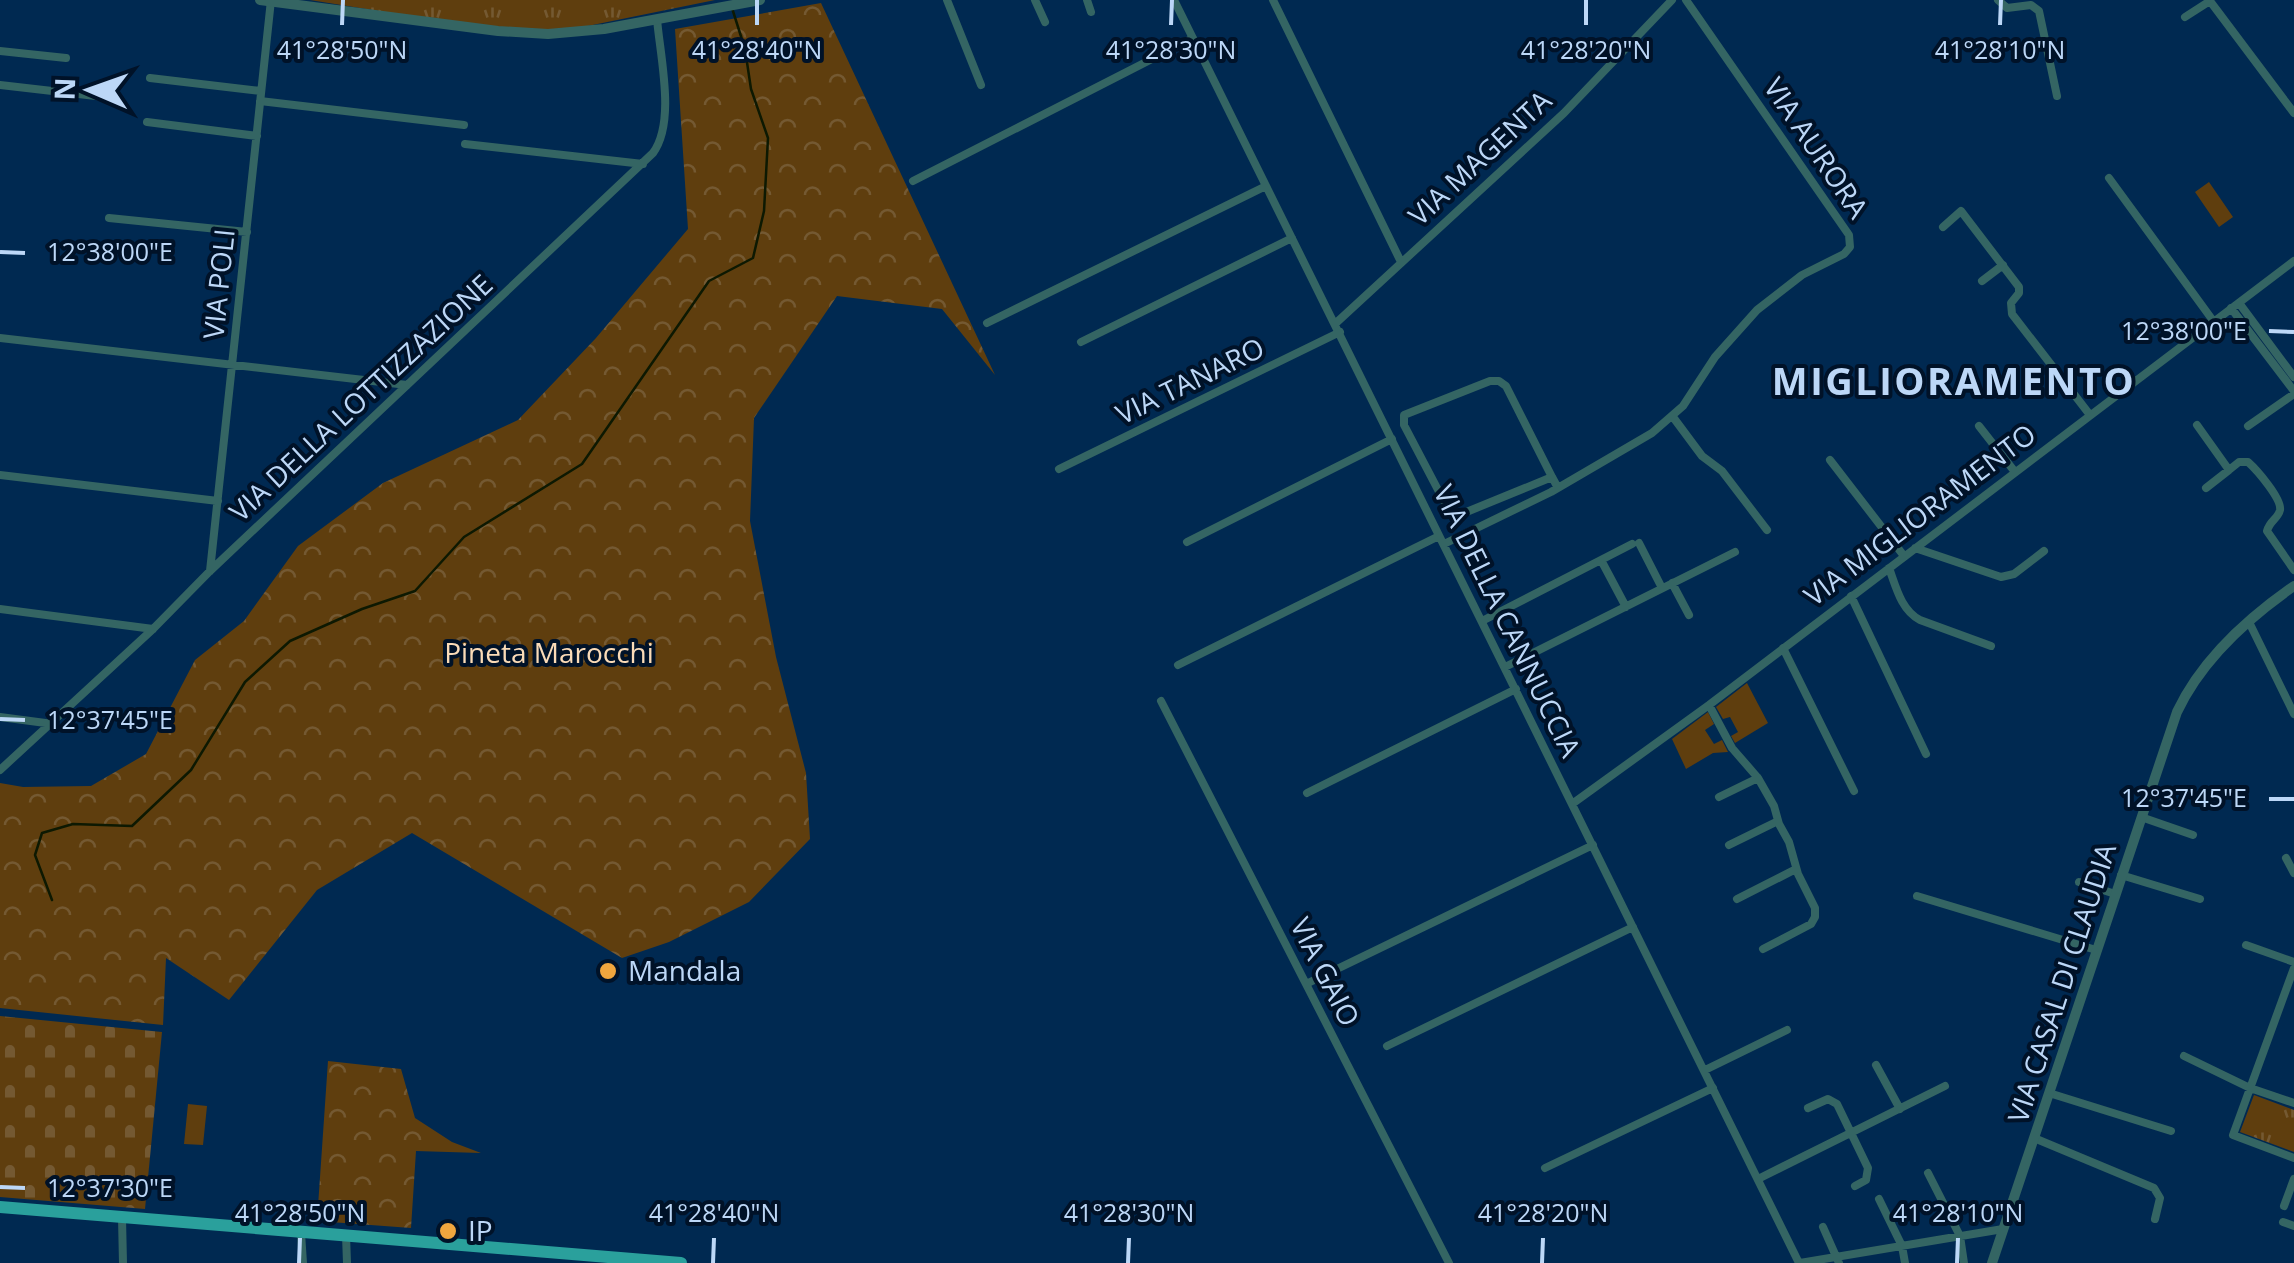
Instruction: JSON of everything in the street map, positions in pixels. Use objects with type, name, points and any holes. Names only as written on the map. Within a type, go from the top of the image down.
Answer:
[{"type":"main road","points":[[0,1207],[484,1246],[539,1257],[680,1263]]},
{"type":"street","points":[[267,0],[540,34],[582,32],[760,0]]},
{"type":"street","name":"VIA POLI","points":[[210,570],[261,96],[267,0]]},
{"type":"street","points":[[947,0],[980,85]]},
{"type":"street","points":[[1034,0],[1044,22]]},
{"type":"street","points":[[1086,0],[1090,12]]},
{"type":"street","name":"VIA DELLA CANNUCCIA","points":[[1174,0],[1799,1263],[1839,1260],[2003,1229]]},
{"type":"street","name":"VIA MAGENTA","points":[[1273,0],[1401,262]]},
{"type":"street","name":"VIA MAGENTA","points":[[1338,328],[1401,262],[1564,113],[1672,0]]},
{"type":"street","name":"VIA AURORA","points":[[1178,664],[1558,488],[1636,443],[1687,402],[1715,357],[1750,316],[1791,283],[1846,253],[1851,242],[1849,236],[1686,0]]},
{"type":"street","points":[[1998,0],[2007,8],[2028,5],[2040,11],[2057,96]]},
{"type":"street","points":[[2185,17],[2210,1],[2294,113]]},
{"type":"street","name":"VIA DELLA LOTTIZZAZIONE","points":[[0,770],[643,164],[659,144],[666,116],[656,19]]},
{"type":"street","points":[[913,181],[1193,38]]},
{"type":"street","points":[[0,52],[66,58]]},
{"type":"street","points":[[150,78],[464,125]]},
{"type":"street","points":[[0,85],[113,98]]},
{"type":"street","points":[[147,122],[256,136]]},
{"type":"street","points":[[465,144],[643,164]]},
{"type":"street","points":[[2109,178],[2214,322]]},
{"type":"street","points":[[988,323],[1266,186]]},
{"type":"street","points":[[1943,227],[1959,208],[2020,289],[2011,303],[2012,314],[2090,416]]},
{"type":"street","points":[[109,218],[247,232]]},
{"type":"street","points":[[1080,342],[1292,238]]},
{"type":"street","name":"VIA MIGLIORAMENTO","points":[[1572,804],[1709,705],[2294,260]]},
{"type":"street","points":[[1982,281],[2003,265]]},
{"type":"street","points":[[2235,305],[2294,376]]},
{"type":"street","points":[[2235,305],[2294,392],[2248,426]]},
{"type":"street","name":"VIA TANARO","points":[[1059,469],[1338,328]]},
{"type":"street","points":[[0,338],[407,385]]},
{"type":"street","points":[[1552,477],[1454,514],[1448,510],[1404,425],[1404,415],[1499,380],[1506,386],[1558,488]]},
{"type":"street","points":[[1673,417],[1702,456],[1725,474],[1767,530]]},
{"type":"street","points":[[2197,425],[2230,470]]},
{"type":"street","points":[[1978,426],[2015,472]]},
{"type":"street","points":[[1187,542],[1392,439]]},
{"type":"street","points":[[1830,460],[1904,556]]},
{"type":"street","points":[[2206,488],[2240,462],[2248,462],[2277,498],[2279,512],[2268,526],[2268,534],[2294,570]]},
{"type":"street","points":[[0,475],[218,500]]},
{"type":"street","points":[[1482,622],[1635,544],[1662,588]]},
{"type":"street","points":[[1915,548],[2001,578],[2014,574],[2044,551]]},
{"type":"street","points":[[1504,667],[1735,552]]},
{"type":"street","points":[[1601,560],[1626,607]]},
{"type":"street","points":[[1889,568],[1910,614],[1991,646]]},
{"type":"street","points":[[1672,584],[1689,614]]},
{"type":"street","name":"VIA CASAL DI CLAUDIA","points":[[1992,1263],[2184,699],[2206,667],[2249,622],[2294,586]]},
{"type":"street","points":[[1851,596],[1926,754]]},
{"type":"street","points":[[0,609],[153,629]]},
{"type":"street","points":[[2249,622],[2294,714]]},
{"type":"street","points":[[1784,648],[1854,791]]},
{"type":"street","points":[[1307,794],[1516,689]]},
{"type":"street","name":"VIA GAIO","points":[[1162,702],[1449,1263]]},
{"type":"street","points":[[1709,705],[1735,752],[1758,778],[1774,806],[1796,869],[1815,908],[1814,920],[1808,926],[1763,949]]},
{"type":"street","points":[[0,717],[53,724]]},
{"type":"street","points":[[1719,797],[1758,778]]},
{"type":"street","points":[[2141,817],[2193,834]]},
{"type":"street","points":[[1729,845],[1778,821]]},
{"type":"street","points":[[1306,984],[1593,846]]},
{"type":"street","points":[[2286,858],[2294,873]]},
{"type":"street","points":[[1736,900],[1796,869]]},
{"type":"street","points":[[2122,875],[2200,900]]},
{"type":"street","points":[[2079,882],[2115,894]]},
{"type":"street","points":[[1916,896],[2096,950]]},
{"type":"street","points":[[1388,1046],[1633,926]]},
{"type":"street","points":[[2246,944],[2294,965],[2233,1135],[2294,1158]]},
{"type":"street","points":[[1705,1070],[1787,1030]]},
{"type":"street","points":[[2184,1056],[2250,1088],[2294,1103]]},
{"type":"street","points":[[1876,1065],[1900,1109]]},
{"type":"street","points":[[1758,1179],[1945,1086]]},
{"type":"street","points":[[1545,1168],[1713,1088]]},
{"type":"street","points":[[2049,1093],[2170,1131]]},
{"type":"street","points":[[1808,1108],[1834,1100],[1869,1171],[1866,1180],[1855,1186]]},
{"type":"street","points":[[2034,1138],[2154,1188],[2160,1198],[2154,1219]]},
{"type":"street","points":[[1928,1174],[1960,1236],[1964,1263]]},
{"type":"street","points":[[2284,1206],[2294,1179]]},
{"type":"street","points":[[1879,1199],[1902,1246],[1905,1263]]},
{"type":"street","points":[[122,1216],[123,1263]]},
{"type":"street","points":[[2284,1222],[2294,1226]]},
{"type":"street","points":[[1824,1227],[1839,1260]]},
{"type":"street","points":[[301,1231],[303,1263]]},
{"type":"street","points":[[346,1235],[347,1263]]},
{"type":"street","points":[[484,1246],[484,1263]]},
{"type":"green space","points":[[310,0],[715,0],[568,30],[497,30]]},
{"type":"green space","name":"Pineta Marocchi","points":[[821,3],[995,375],[942,309],[837,296],[754,418],[750,521],[776,657],[806,773],[810,839],[749,902],[669,942],[622,958],[412,833],[317,890],[229,1000],[166,958],[163,1025],[0,1008],[0,783],[23,787],[91,786],[146,754],[195,660],[244,621],[298,546],[383,483],[518,420],[596,338],[688,229],[675,29]]},
{"type":"green space","points":[[2209,182],[2233,217],[2219,227],[2195,192]]},
{"type":"green space","points":[[1747,683],[1768,723],[1735,743],[1731,736],[1738,732],[1730,717],[1723,719],[1716,707]]},
{"type":"green space","points":[[1708,712],[1714,724],[1705,730],[1714,744],[1722,740],[1728,752],[1713,753],[1686,769],[1672,739]]},
{"type":"green space","points":[[0,1016],[162,1032],[145,1209],[0,1197]]},
{"type":"green space","points":[[328,1061],[401,1069],[415,1118],[452,1142],[481,1153],[416,1151],[411,1228],[317,1221]]},
{"type":"green space","points":[[2254,1095],[2294,1110],[2294,1152],[2240,1132]]},
{"type":"green space","points":[[188,1104],[207,1106],[203,1145],[184,1144]]},
{"type":"waterway","points":[[52,900],[35,855],[42,833],[73,824],[132,826],[191,770],[245,682],[290,641],[415,591],[464,537],[582,464],[709,281],[753,258],[764,211],[768,138],[751,89],[745,49],[732,8]]},
{"type":"place","name":"Mandala","points":[[608,971]]},
{"type":"place","name":"IP","points":[[448,1231]]},
{"type":"district","name":"MIGLIORAMENTO","points":[[1954,382]]}]
